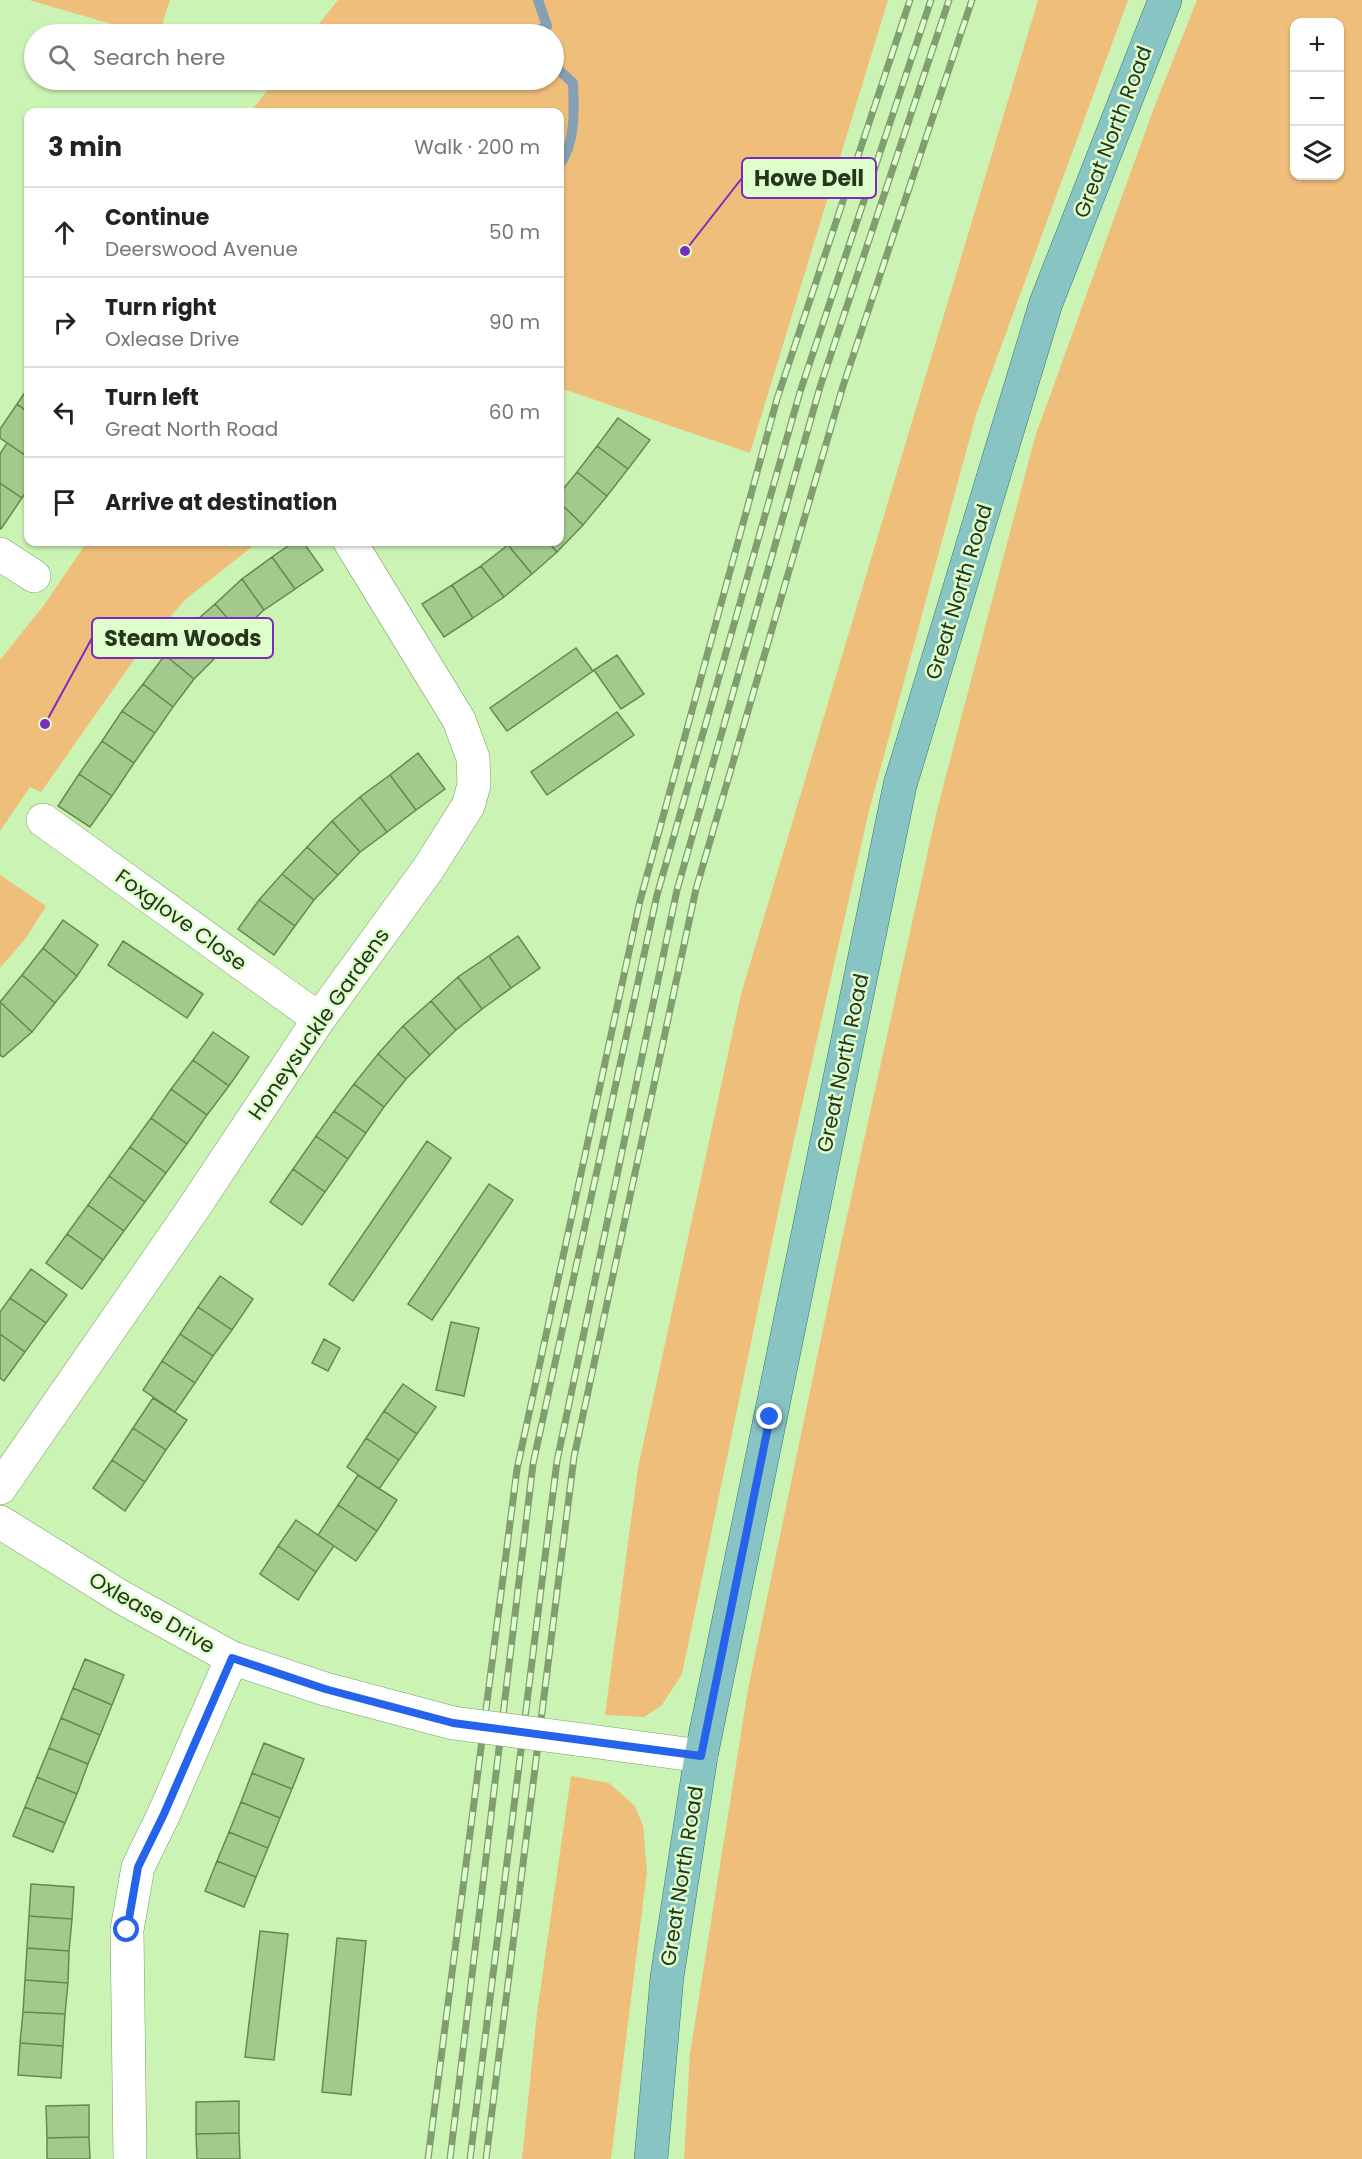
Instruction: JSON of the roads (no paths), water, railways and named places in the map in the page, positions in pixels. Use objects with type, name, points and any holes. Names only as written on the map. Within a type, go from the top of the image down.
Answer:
[{"type":"main road","name":"Great North Road","points":[[651,2159],[667,1977],[701,1756],[900,785],[1046,303],[1165,0]]},
{"type":"street","name":"Honeysuckle Gardens","points":[[0,1488],[193,1209],[319,1020],[428,869],[468,806],[474,785],[472,758],[459,720],[352,546]]},
{"type":"street","points":[[0,554],[34,576]]},
{"type":"street","name":"Foxglove Close","points":[[42,820],[319,1020]]},
{"type":"street","name":"Oxlease Drive","points":[[0,1522],[121,1597],[232,1658],[337,1692],[453,1723],[701,1756]]},
{"type":"street","points":[[130,2159],[127,1930],[138,1867],[163,1816],[232,1658]]},
{"type":"waterway","points":[[538,0],[546,24]]},
{"type":"waterway","points":[[564,75],[573,83],[574,114],[569,146],[564,157]]},
{"type":"railway","points":[[428,2159],[517,1469],[640,901],[777,399],[910,0]]},
{"type":"railway","points":[[450,2159],[533,1464],[657,895],[800,392],[931,0]]},
{"type":"railway","points":[[470,2159],[557,1461],[677,890],[820,387],[949,0]]},
{"type":"railway","points":[[486,2159],[574,1457],[696,889],[843,386],[972,0]]},
{"type":"place","name":"Howe Dell","points":[[685,251]]},
{"type":"place","name":"Steam Woods","points":[[45,724]]}]
